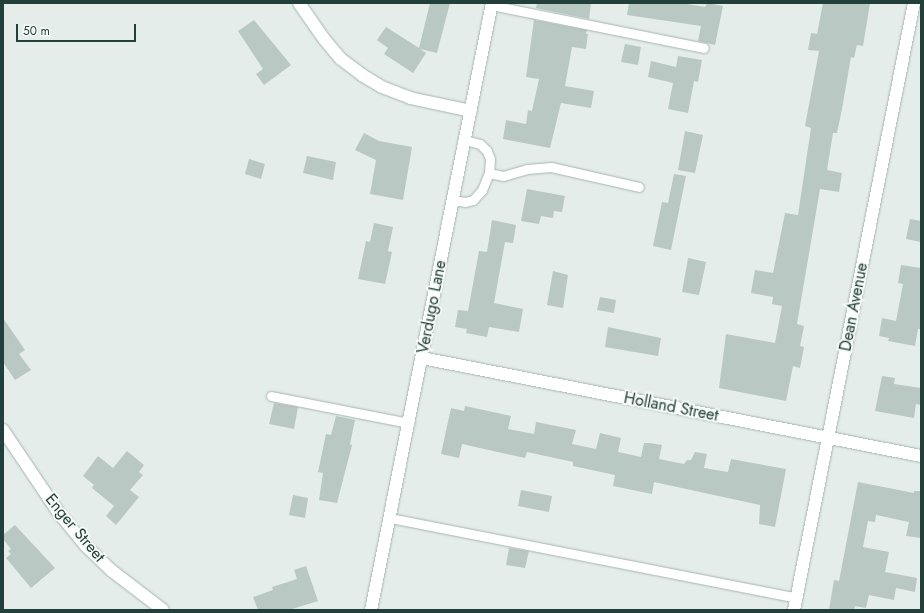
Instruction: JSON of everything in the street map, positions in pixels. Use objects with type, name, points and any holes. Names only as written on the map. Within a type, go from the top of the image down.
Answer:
[{"type":"street","points":[[299,3],[324,39],[341,59],[362,75],[410,98],[470,110]]},
{"type":"street","name":"Dean Avenue","points":[[794,610],[914,3]]},
{"type":"street","name":"Verdugo Lane","points":[[371,610],[492,4]]},
{"type":"street","name":"Holland Street","points":[[422,358],[921,456]]},
{"type":"street","name":"Enger Street","points":[[3,430],[58,512],[86,546],[112,571],[163,610]]},
{"type":"lane","points":[[492,4],[704,48]]},
{"type":"lane","points":[[453,200],[464,202],[473,200],[482,190],[489,173],[490,159],[487,151],[480,144],[465,140]]},
{"type":"lane","points":[[489,173],[503,176],[527,169],[551,167],[640,187]]},
{"type":"lane","points":[[270,396],[409,423]]},
{"type":"lane","points":[[390,518],[796,598]]},
{"type":"building","points":[[430,3],[450,3],[437,53],[420,49],[426,53],[413,73],[384,54],[388,48],[377,40],[386,27],[419,48]]},
{"type":"building","points":[[537,3],[591,3],[589,19],[536,8]]},
{"type":"building","points":[[629,3],[681,3],[705,7],[707,3],[723,6],[715,45],[698,41],[701,26],[627,15]]},
{"type":"building","points":[[823,3],[870,3],[863,46],[857,45],[854,58],[851,57],[837,133],[833,133],[827,170],[842,173],[839,192],[820,189],[797,324],[804,326],[800,346],[804,347],[800,368],[793,366],[786,401],[719,388],[726,334],[775,343],[782,306],[772,304],[773,297],[751,293],[755,270],[773,273],[785,213],[798,215],[811,128],[805,126],[819,51],[808,50],[811,33],[817,34]]},
{"type":"building","points":[[254,20],[291,65],[264,85],[256,74],[263,69],[238,31]]},
{"type":"building","points":[[534,20],[587,30],[586,34],[588,34],[586,49],[572,47],[565,86],[594,91],[591,108],[561,103],[550,148],[503,139],[506,120],[526,124],[528,110],[532,111],[539,79],[526,77]]},
{"type":"building","points":[[625,44],[641,47],[638,65],[621,62]]},
{"type":"building","points":[[678,56],[702,60],[698,82],[694,81],[688,113],[668,109],[673,83],[648,77],[651,61],[676,67]]},
{"type":"building","points":[[685,131],[703,135],[695,173],[678,170]]},
{"type":"building","points":[[364,133],[379,141],[412,147],[403,200],[370,194],[376,160],[355,150]]},
{"type":"building","points":[[307,156],[336,162],[333,180],[303,173]]},
{"type":"building","points":[[249,159],[265,164],[261,179],[245,174]]},
{"type":"building","points":[[674,174],[686,176],[671,250],[653,246],[662,202],[668,203]]},
{"type":"building","points":[[527,189],[565,196],[562,212],[554,211],[553,218],[541,216],[539,224],[521,221]]},
{"type":"building","points":[[910,219],[921,221],[921,242],[906,239]]},
{"type":"building","points":[[492,220],[516,225],[513,243],[505,242],[494,303],[523,309],[519,332],[489,327],[487,337],[466,333],[467,329],[455,327],[458,310],[468,311],[479,251],[487,252]]},
{"type":"building","points":[[374,223],[393,227],[388,251],[392,252],[385,284],[358,279],[366,241],[370,242]]},
{"type":"building","points":[[688,258],[706,262],[699,295],[682,292]]},
{"type":"building","points":[[901,265],[921,268],[921,329],[918,329],[915,346],[888,341],[889,338],[879,336],[882,318],[896,321],[903,284],[898,283]]},
{"type":"building","points":[[553,271],[568,275],[563,308],[547,305]]},
{"type":"building","points":[[600,297],[616,300],[614,313],[597,310]]},
{"type":"building","points":[[3,318],[25,350],[19,354],[31,370],[15,380],[3,362]]},
{"type":"building","points":[[608,327],[661,338],[658,356],[605,347]]},
{"type":"building","points":[[882,376],[895,378],[894,384],[921,388],[921,405],[916,404],[914,418],[875,411]]},
{"type":"building","points":[[274,403],[298,407],[294,429],[269,424]]},
{"type":"building","points":[[465,406],[511,416],[508,429],[534,434],[536,422],[576,430],[572,444],[596,449],[600,433],[621,438],[618,452],[641,457],[644,443],[650,443],[662,445],[659,459],[684,464],[687,460],[691,460],[695,452],[707,454],[704,468],[728,472],[731,459],[786,469],[775,527],[759,524],[760,505],[654,482],[652,494],[613,486],[615,475],[573,466],[573,462],[527,452],[525,458],[462,444],[459,458],[441,454],[451,408],[464,411]]},
{"type":"building","points":[[336,416],[355,420],[350,444],[352,445],[337,503],[319,500],[323,473],[318,472],[326,434],[331,435]]},
{"type":"building","points":[[127,451],[144,465],[139,472],[143,475],[130,490],[139,497],[116,525],[106,516],[114,506],[92,488],[94,485],[83,476],[98,456],[113,468]]},
{"type":"building","points":[[858,482],[914,493],[914,491],[921,491],[921,538],[906,536],[909,522],[876,515],[875,522],[868,521],[863,547],[889,552],[885,572],[917,578],[915,592],[896,588],[894,600],[869,595],[866,608],[855,606],[854,610],[829,610],[834,580],[839,581]]},
{"type":"building","points":[[521,490],[552,496],[549,512],[518,506]]},
{"type":"building","points":[[293,495],[308,498],[305,518],[289,515]]},
{"type":"building","points":[[15,525],[55,568],[31,588],[6,558],[11,554],[8,551],[11,549],[3,539],[3,535]]},
{"type":"building","points":[[509,548],[529,551],[525,568],[506,565]]},
{"type":"building","points":[[306,566],[318,601],[289,610],[258,610],[253,597],[273,590],[272,587],[297,579],[294,570]]}]
